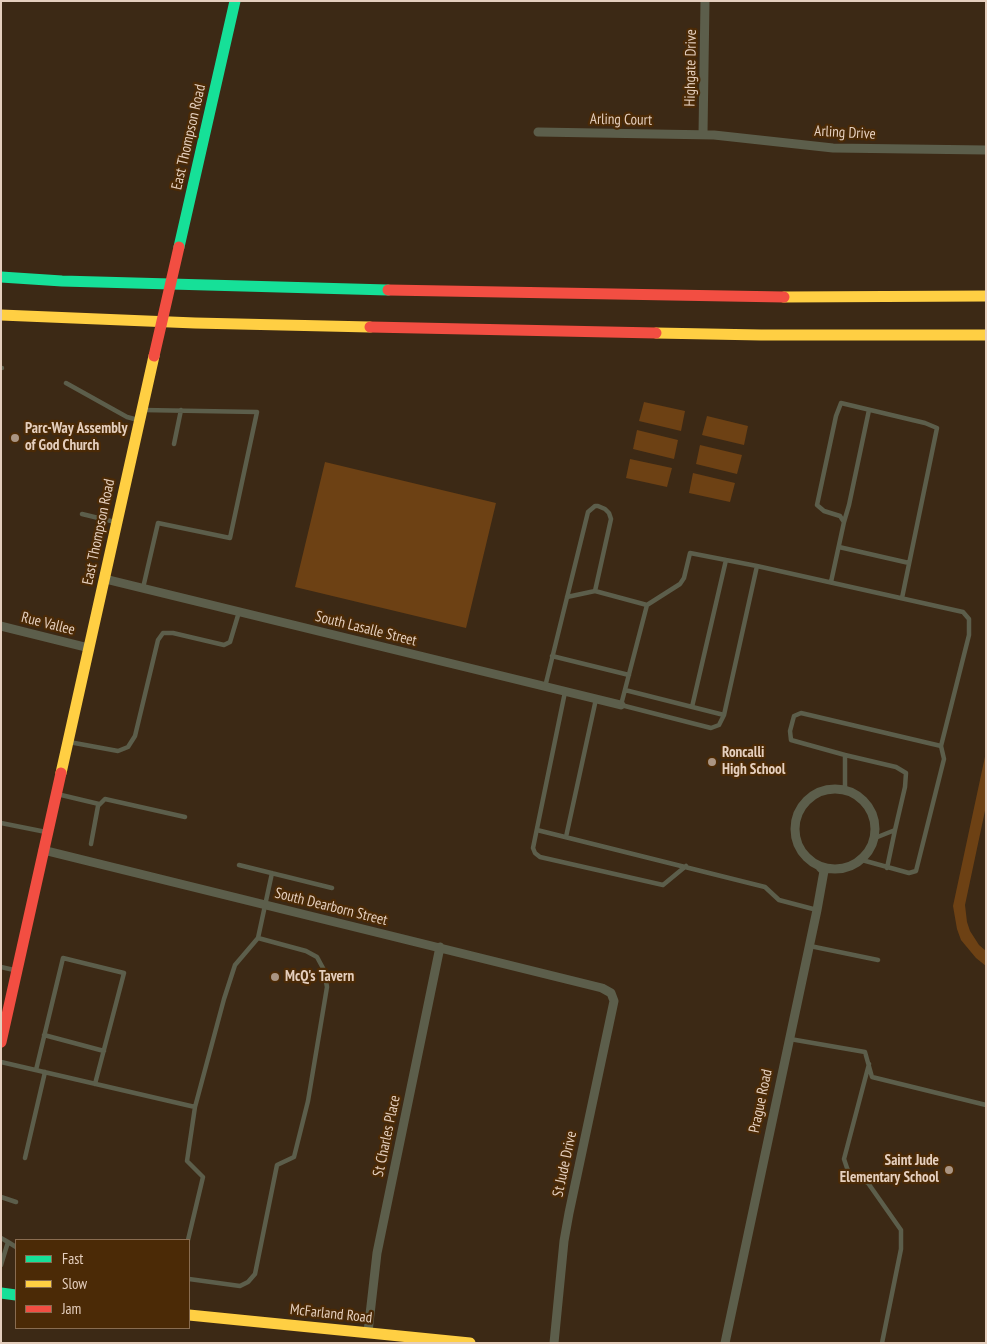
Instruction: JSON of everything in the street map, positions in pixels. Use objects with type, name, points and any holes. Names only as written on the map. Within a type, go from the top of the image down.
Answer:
[{"type":"main road","name":"East Thompson Road","points":[[1,1042],[105,579],[116,522],[235,1]]},
{"type":"main road","points":[[1,277],[62,281],[484,292],[761,297],[986,296]]},
{"type":"main road","points":[[1,315],[195,322],[751,335],[986,335]]},
{"type":"main road","points":[[1,1293],[15,1295]]},
{"type":"main road","name":"McFarland Road","points":[[190,1315],[470,1343]]},
{"type":"street","name":"Highgate Drive","points":[[703,134],[705,1]]},
{"type":"street","name":"Arling Court","points":[[538,132],[703,134]]},
{"type":"street","name":"Arling Drive","points":[[703,134],[833,148],[986,150]]},
{"type":"street","name":"South Lasalle Street","points":[[105,579],[621,705]]},
{"type":"street","name":"Rue Vallee","points":[[1,626],[89,648]]},
{"type":"street","points":[[845,790],[856,794],[873,813],[876,826],[875,838],[870,850],[862,860],[853,866],[831,870],[820,867],[810,861],[799,846],[795,829],[797,817],[802,806],[810,797],[821,791],[845,790]]},
{"type":"street","name":"South Dearborn Street","points":[[43,850],[440,947],[602,988],[611,993]]},
{"type":"street","name":"Prague Road","points":[[725,1343],[788,1039],[817,910],[824,871],[820,867]]},
{"type":"street","name":"St Charles Place","points":[[368,1332],[377,1253],[440,947]]},
{"type":"street","name":"St Jude Drive","points":[[554,1343],[564,1240],[614,1001],[611,993]]},
{"type":"lane","points":[[66,383],[126,417],[181,410],[257,412],[230,538],[158,523],[143,588]]},
{"type":"lane","points":[[844,522],[840,516],[824,511],[817,505],[836,416],[841,403],[925,423],[937,428],[902,598]]},
{"type":"lane","points":[[174,444],[181,410]]},
{"type":"lane","points":[[831,582],[869,410]]},
{"type":"lane","points":[[545,687],[588,512],[595,506],[598,506],[606,509],[611,519],[595,591]]},
{"type":"lane","points":[[82,514],[116,522]]},
{"type":"lane","points":[[839,547],[909,563]]},
{"type":"lane","points":[[757,566],[724,715],[719,725],[711,728],[621,705],[647,605],[680,584],[684,578],[690,553],[757,566],[963,612],[968,619],[969,635],[941,746],[944,759],[916,871],[909,873],[862,860]]},
{"type":"lane","points":[[692,707],[726,560]]},
{"type":"lane","points":[[567,597],[595,591],[647,605]]},
{"type":"lane","points":[[68,741],[118,751],[128,747],[135,736],[158,640],[163,633],[174,633],[224,644],[230,642],[239,612]]},
{"type":"lane","points":[[552,656],[629,675]]},
{"type":"lane","points":[[625,690],[724,715]]},
{"type":"lane","points":[[565,692],[533,848],[535,853],[540,857],[663,885],[686,866]]},
{"type":"lane","points":[[566,836],[596,699]]},
{"type":"lane","points":[[887,868],[906,787],[906,773],[896,768],[791,740],[790,731],[794,716],[801,713],[941,746]]},
{"type":"lane","points":[[845,755],[845,790]]},
{"type":"lane","points":[[56,794],[99,804]]},
{"type":"lane","points":[[91,844],[99,804],[105,800],[186,817]]},
{"type":"lane","points":[[1,823],[48,832]]},
{"type":"lane","points":[[537,830],[765,887],[779,900],[817,910]]},
{"type":"lane","points":[[875,838],[895,830]]},
{"type":"lane","points":[[239,865],[332,888]]},
{"type":"lane","points":[[188,1239],[203,1177],[187,1161],[195,1107],[221,1007],[235,965],[258,938],[272,873]]},
{"type":"lane","points":[[190,1279],[240,1286],[248,1282],[255,1274],[277,1165],[294,1157],[308,1101],[328,987],[324,970],[317,958],[306,951],[258,938]]},
{"type":"lane","points":[[808,945],[878,960]]},
{"type":"lane","points":[[36,1070],[62,958],[124,973],[95,1084]]},
{"type":"lane","points":[[1,967],[17,970]]},
{"type":"lane","points":[[44,1035],[104,1051]]},
{"type":"lane","points":[[788,1039],[865,1052],[872,1076],[986,1105]]},
{"type":"lane","points":[[1,1062],[195,1107]]},
{"type":"lane","points":[[869,1064],[844,1159],[850,1174],[868,1183],[901,1230],[901,1249],[882,1343]]},
{"type":"lane","points":[[25,1158],[45,1072]]},
{"type":"lane","points":[[1,1198],[16,1202]]},
{"type":"lane","points":[[1,1238],[15,1246]]},
{"type":"lane","points":[[1,1265],[8,1242]]},
{"type":"shaded area","points":[[644,402],[685,411],[681,431],[639,421]]},
{"type":"shaded area","points":[[707,416],[748,426],[744,445],[702,435]]},
{"type":"shaded area","points":[[637,430],[678,440],[674,459],[633,449]]},
{"type":"shaded area","points":[[700,445],[742,455],[737,474],[696,464]]},
{"type":"shaded area","points":[[630,459],[672,468],[667,487],[626,478]]},
{"type":"shaded area","points":[[325,462],[496,503],[466,628],[295,587]]},
{"type":"shaded area","points":[[693,473],[735,483],[730,502],[689,493]]},
{"type":"shaded area","points":[[986,752],[986,806],[965,905],[970,931],[979,945],[986,951],[986,966],[976,958],[961,940],[953,906]]},
{"type":"traffic: fast","points":[[179,247],[235,1]]},
{"type":"traffic: fast","points":[[1,277],[62,281],[388,290]]},
{"type":"traffic: fast","points":[[1,1293],[15,1295]]},
{"type":"traffic: slow","points":[[784,297],[986,296]]},
{"type":"traffic: slow","points":[[1,315],[195,323],[370,327]]},
{"type":"traffic: slow","points":[[656,333],[986,335]]},
{"type":"traffic: slow","points":[[61,773],[154,356]]},
{"type":"traffic: slow","points":[[190,1315],[470,1343]]},
{"type":"traffic: jam","points":[[154,356],[179,247]]},
{"type":"traffic: jam","points":[[388,290],[784,297]]},
{"type":"traffic: jam","points":[[370,327],[656,333]]},
{"type":"traffic: jam","points":[[1,1042],[61,773]]},
{"type":"place","name":"Parc-Way Assembly of God Church","points":[[15,438]]},
{"type":"place","name":"Roncalli High School","points":[[712,762]]},
{"type":"place","name":"McQ's Tavern","points":[[275,977]]},
{"type":"place","name":"Saint Jude Elementary School","points":[[949,1170]]}]
